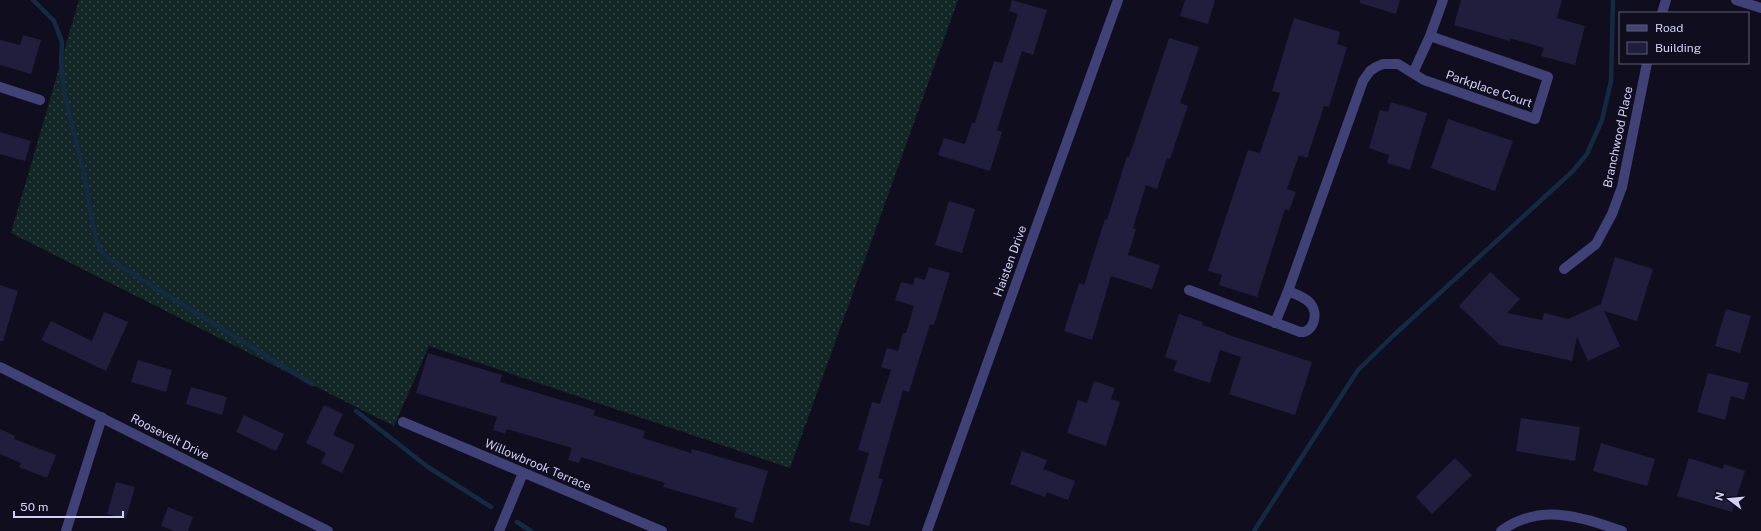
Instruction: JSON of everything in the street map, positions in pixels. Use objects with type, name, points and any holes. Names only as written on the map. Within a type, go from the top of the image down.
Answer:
[{"type":"street","name":"Haisten Drive","points":[[927,531],[1118,0]]},
{"type":"street","points":[[1413,73],[1430,36],[1443,0]]},
{"type":"street","points":[[1662,12],[1666,0]]},
{"type":"street","points":[[1736,0],[1761,8]]},
{"type":"street","name":"Parkplace Court","points":[[1275,322],[1288,291],[1362,81],[1370,71],[1383,64],[1398,64],[1424,80],[1535,119],[1548,77],[1430,36]]},
{"type":"street","name":"Branchwood Place","points":[[1564,269],[1596,244],[1612,214],[1622,187],[1647,64]]},
{"type":"street","points":[[0,88],[40,100]]},
{"type":"street","points":[[1189,290],[1300,332],[1305,332],[1313,324],[1314,317],[1312,305],[1302,297],[1288,291]]},
{"type":"street","name":"Roosevelt Drive","points":[[0,366],[328,531]]},
{"type":"street","points":[[66,531],[102,417]]},
{"type":"street","name":"Willowbrook Terrace","points":[[403,422],[662,531]]},
{"type":"street","points":[[499,531],[523,473]]},
{"type":"street","points":[[1502,531],[1523,519],[1538,514],[1554,514],[1589,520],[1622,531]]},
{"type":"green space","points":[[79,0],[958,0],[790,468],[429,346],[394,426],[11,233]]},
{"type":"building","points":[[1012,0],[1047,10],[1033,55],[1022,51],[997,130],[1002,132],[990,171],[938,155],[944,138],[965,144],[972,123],[975,123],[994,61],[1002,63],[1018,14],[1009,11]]},
{"type":"building","points":[[1185,0],[1215,0],[1208,24],[1180,16]]},
{"type":"building","points":[[1360,0],[1400,0],[1396,14],[1360,3]]},
{"type":"building","points":[[1461,0],[1562,0],[1557,18],[1585,26],[1575,65],[1541,56],[1544,48],[1510,38],[1510,41],[1454,25]]},
{"type":"building","points":[[1294,18],[1340,32],[1337,44],[1347,47],[1329,107],[1324,106],[1307,158],[1299,155],[1287,189],[1296,192],[1289,211],[1285,209],[1257,297],[1219,285],[1222,275],[1208,271],[1248,150],[1260,153],[1280,93],[1272,91]]},
{"type":"building","points":[[23,35],[41,40],[31,74],[0,65],[0,40],[20,45]]},
{"type":"building","points":[[1169,38],[1199,47],[1180,103],[1188,106],[1170,159],[1167,158],[1157,189],[1146,185],[1133,228],[1136,229],[1128,255],[1160,265],[1152,289],[1111,276],[1092,340],[1064,331],[1079,283],[1084,285],[1105,219],[1107,220],[1127,156],[1129,157]]},
{"type":"building","points":[[1391,102],[1427,113],[1410,170],[1387,163],[1389,155],[1369,148],[1380,110],[1388,112]]},
{"type":"building","points":[[1448,119],[1513,141],[1495,191],[1431,168]]},
{"type":"building","points":[[0,132],[31,141],[25,161],[0,154]]},
{"type":"building","points":[[949,201],[975,209],[962,253],[935,245]]},
{"type":"building","points":[[1615,257],[1653,269],[1637,321],[1604,311],[1620,346],[1588,361],[1577,337],[1572,361],[1500,345],[1459,306],[1490,272],[1520,299],[1507,313],[1542,320],[1544,313],[1568,319],[1601,304]]},
{"type":"building","points":[[929,267],[950,273],[934,325],[930,324],[909,392],[903,390],[878,478],[883,479],[869,526],[849,521],[869,453],[858,450],[872,402],[880,404],[891,370],[881,367],[887,348],[898,351],[903,333],[906,333],[914,306],[895,300],[901,282],[913,285],[915,277],[925,280]]},
{"type":"building","points":[[0,285],[18,291],[3,341],[0,341]]},
{"type":"building","points":[[1726,309],[1751,316],[1740,353],[1715,346]]},
{"type":"building","points":[[104,312],[128,322],[106,371],[41,340],[51,321],[92,341]]},
{"type":"building","points":[[1179,314],[1203,322],[1202,325],[1226,334],[1312,362],[1295,415],[1229,394],[1241,357],[1220,350],[1210,383],[1173,371],[1177,361],[1165,357]]},
{"type":"building","points":[[428,353],[502,375],[500,382],[595,410],[593,415],[645,431],[643,438],[691,453],[692,449],[768,471],[753,523],[734,517],[737,508],[663,487],[665,483],[581,457],[579,463],[568,460],[572,448],[507,429],[505,434],[493,430],[497,417],[416,393]]},
{"type":"building","points":[[138,360],[172,370],[166,392],[131,382]]},
{"type":"building","points":[[1708,373],[1749,383],[1744,400],[1731,396],[1725,420],[1697,412]]},
{"type":"building","points":[[1094,381],[1115,388],[1111,399],[1120,402],[1106,446],[1067,433],[1078,400],[1087,403]]},
{"type":"building","points":[[191,387],[227,397],[222,415],[186,404]]},
{"type":"building","points":[[324,405],[343,414],[333,435],[355,445],[342,473],[321,463],[326,453],[306,443]]},
{"type":"building","points":[[244,415],[284,434],[276,451],[236,432]]},
{"type":"building","points":[[1521,418],[1580,427],[1575,461],[1516,451]]},
{"type":"building","points":[[0,429],[15,436],[14,439],[56,455],[47,478],[19,467],[21,463],[0,454]]},
{"type":"building","points":[[1601,443],[1655,459],[1647,486],[1593,471]]},
{"type":"building","points":[[1022,451],[1047,460],[1043,469],[1075,481],[1068,500],[1047,492],[1045,497],[1010,484]]},
{"type":"building","points":[[1455,458],[1472,475],[1432,514],[1416,497]]},
{"type":"building","points":[[1689,458],[1723,469],[1724,464],[1745,471],[1732,512],[1677,496]]},
{"type":"building","points":[[116,482],[135,487],[126,519],[107,514]]},
{"type":"building","points":[[168,507],[193,517],[188,531],[174,531],[161,526]]},
{"type":"waterway","points":[[33,0],[54,21],[62,42],[61,63],[64,92],[83,170],[96,240],[102,252],[110,260],[312,384]]},
{"type":"waterway","points":[[1254,531],[1358,370],[1394,335],[1573,171],[1587,154],[1602,120],[1611,81],[1613,0]]},
{"type":"waterway","points":[[356,411],[428,467],[491,507]]},
{"type":"waterway","points":[[517,522],[531,531]]}]
